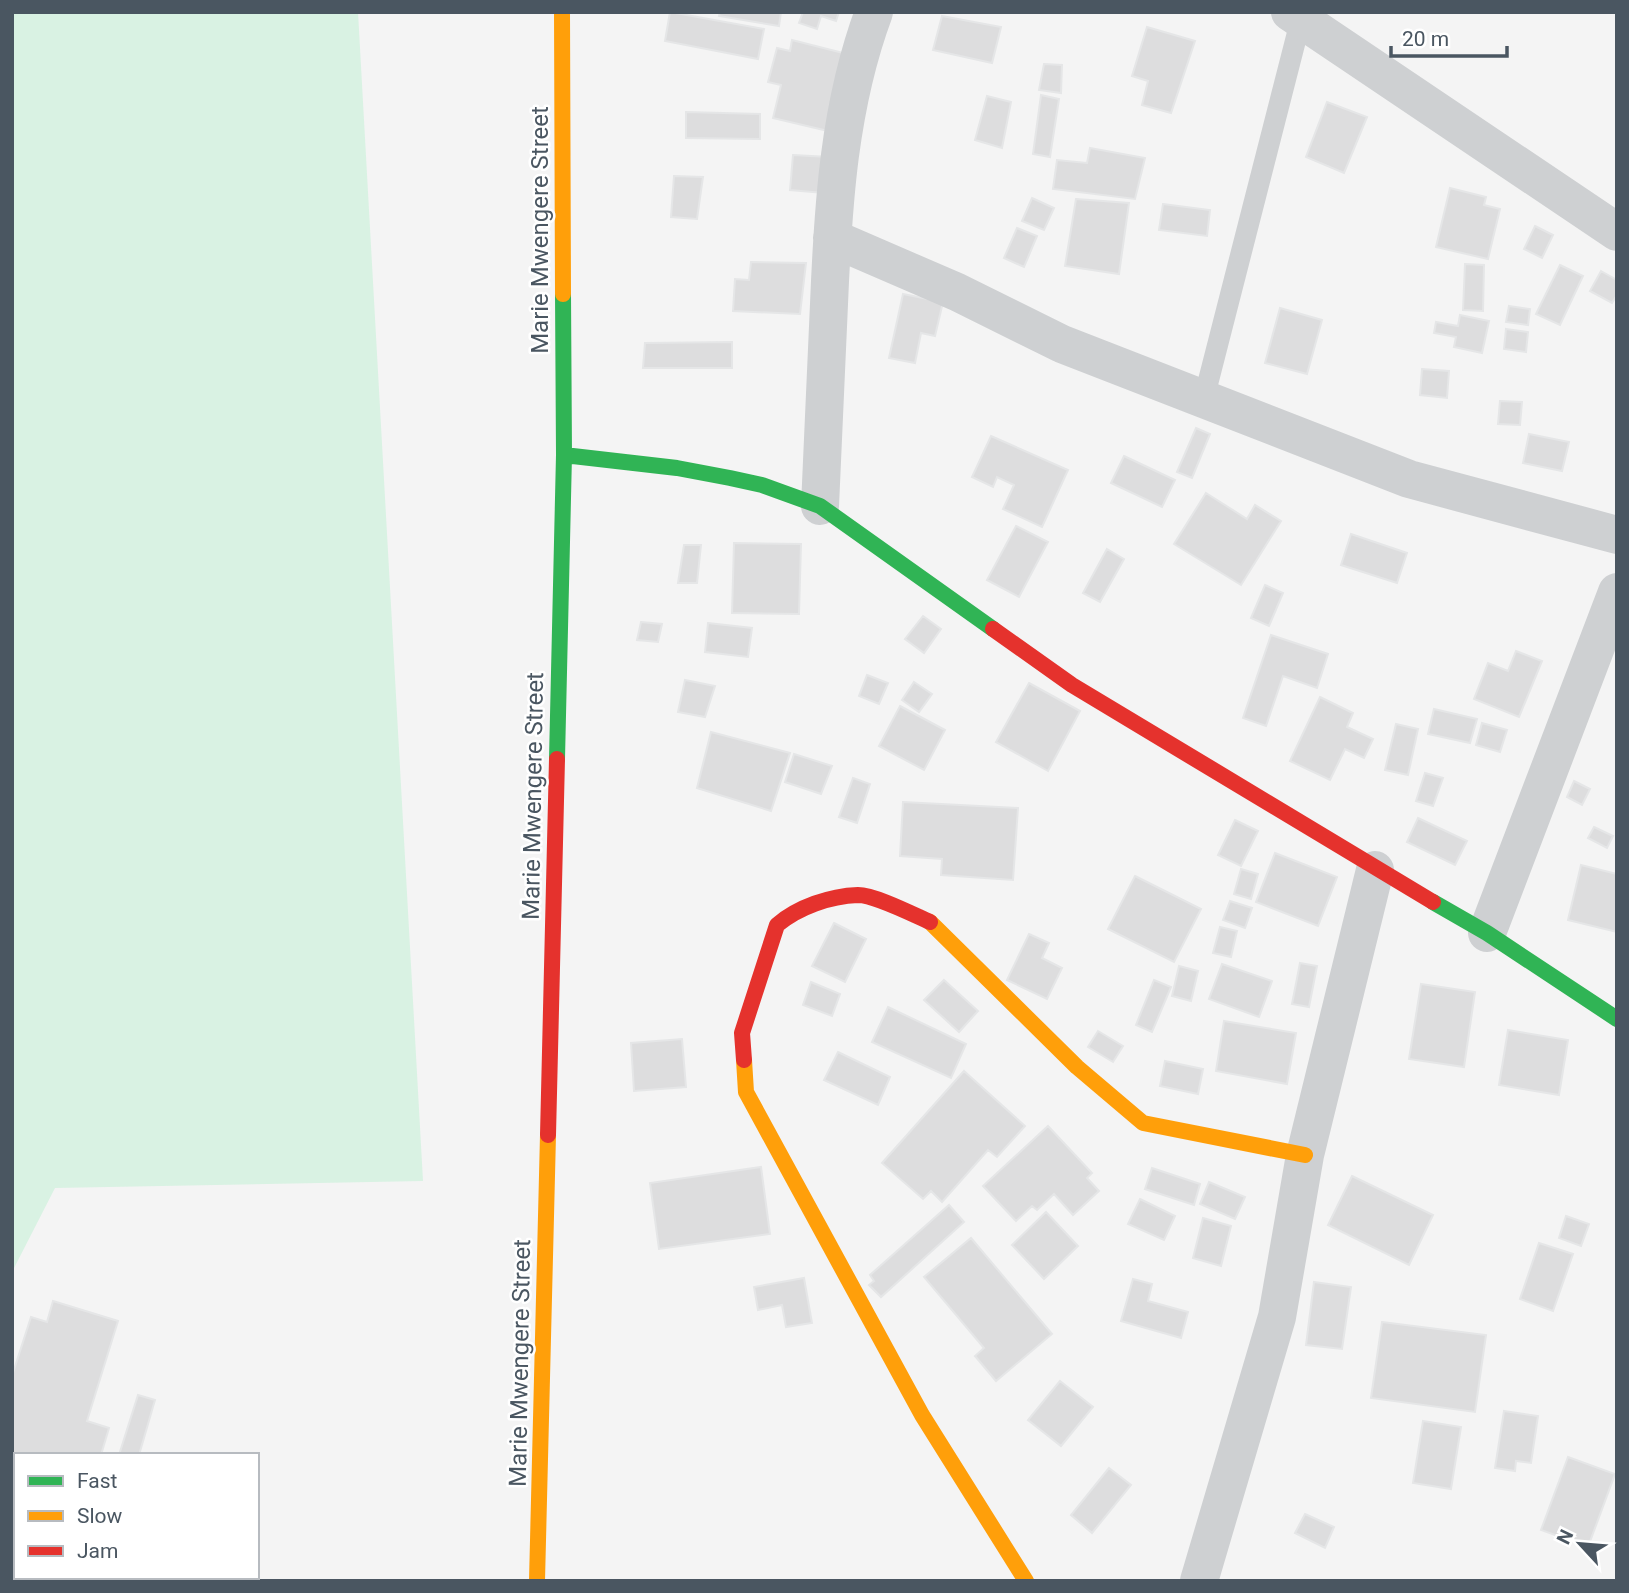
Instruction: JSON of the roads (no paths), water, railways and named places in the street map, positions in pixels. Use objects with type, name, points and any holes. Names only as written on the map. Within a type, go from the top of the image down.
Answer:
[{"type":"street","name":"Marie Mwengere Street","points":[[537,1581],[564,455],[562,12]]},
{"type":"street","points":[[820,506],[832,238],[839,148],[861,48],[874,12]]},
{"type":"street","points":[[1295,16],[1617,232]]},
{"type":"street","points":[[832,238],[957,292],[1062,344],[1409,479],[1617,535]]},
{"type":"street","points":[[564,455],[677,468],[730,478],[762,485],[820,506],[1072,685],[1375,870],[1487,933],[1617,1019]]},
{"type":"street","points":[[1487,933],[1617,592]]},
{"type":"street","points":[[1199,1581],[1277,1317],[1305,1155],[1375,870]]},
{"type":"street","points":[[1026,1581],[922,1415],[746,1092],[742,1034],[777,925],[791,913],[810,905],[860,895],[930,922],[1077,1067],[1143,1123],[1305,1155]]},
{"type":"lane","points":[[1204,398],[1295,16]]}]
